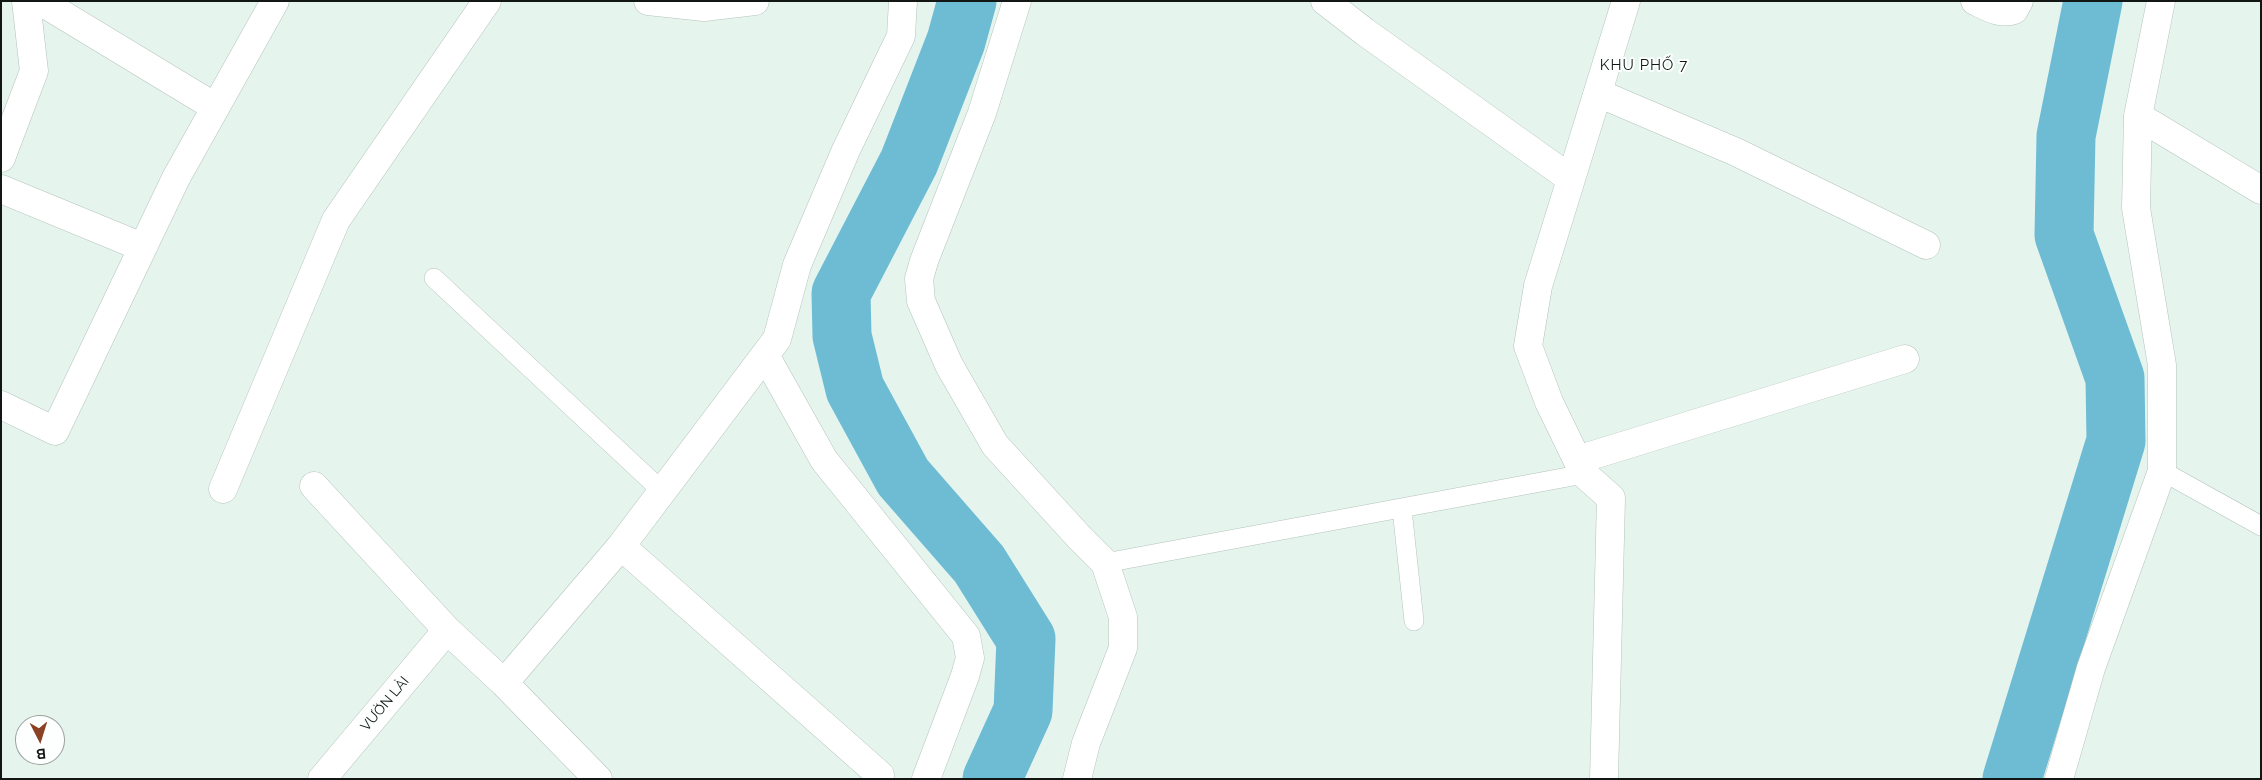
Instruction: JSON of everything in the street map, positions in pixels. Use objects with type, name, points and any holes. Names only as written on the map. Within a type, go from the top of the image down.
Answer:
[{"type":"street","points":[[1,158],[34,71],[26,1]]},
{"type":"street","points":[[40,1],[215,107]]},
{"type":"street","points":[[1,405],[55,431],[142,247],[215,107],[275,1]]},
{"type":"street","points":[[223,489],[336,220],[487,1]]},
{"type":"street","points":[[648,1],[704,7],[755,1]]},
{"type":"street","points":[[504,683],[621,546],[664,492],[777,339],[797,265],[842,159],[901,36],[903,1]]},
{"type":"street","points":[[1017,1],[982,113],[924,261],[919,279],[921,301],[949,365],[995,445],[1105,563],[1122,617],[1123,648],[1086,743],[1076,779]]},
{"type":"street","points":[[1325,1],[1364,32],[1572,179]]},
{"type":"street","points":[[1604,779],[1611,498],[1580,467],[1549,402],[1528,346],[1538,286],[1626,1]]},
{"type":"street","points":[[1975,1],[1997,11],[2007,13],[2014,10],[2020,1]]},
{"type":"street","points":[[2059,779],[2091,668],[2162,471],[2162,365],[2136,208],[2138,116],[2161,1]]},
{"type":"street","points":[[1598,93],[1736,152],[1926,245]]},
{"type":"street","points":[[2138,116],[2261,190]]},
{"type":"street","points":[[1,189],[142,247]]},
{"type":"street","points":[[765,355],[824,460],[966,636],[970,658],[965,676],[926,779]]},
{"type":"street","points":[[1580,467],[1905,359]]},
{"type":"street","points":[[314,486],[447,630],[504,683],[598,779]]},
{"type":"street","points":[[621,546],[880,775]]},
{"type":"street","name":"VƯỜN LÀI","points":[[322,779],[447,630]]},
{"type":"lane","points":[[434,278],[664,492]]},
{"type":"lane","points":[[1105,563],[1402,509],[1580,467]]},
{"type":"lane","points":[[2162,471],[2261,526]]},
{"type":"lane","points":[[1402,509],[1414,621]]},
{"type":"waterway","points":[[967,1],[956,41],[909,162],[841,293],[842,336],[855,389],[903,477],[979,564],[1026,639],[1023,711],[992,779]]},
{"type":"waterway","points":[[2012,779],[2116,441],[2115,378],[2064,235],[2066,136],[2093,1]]},
{"type":"district","name":"KHU PHỐ 7","points":[[1644,65]]}]
